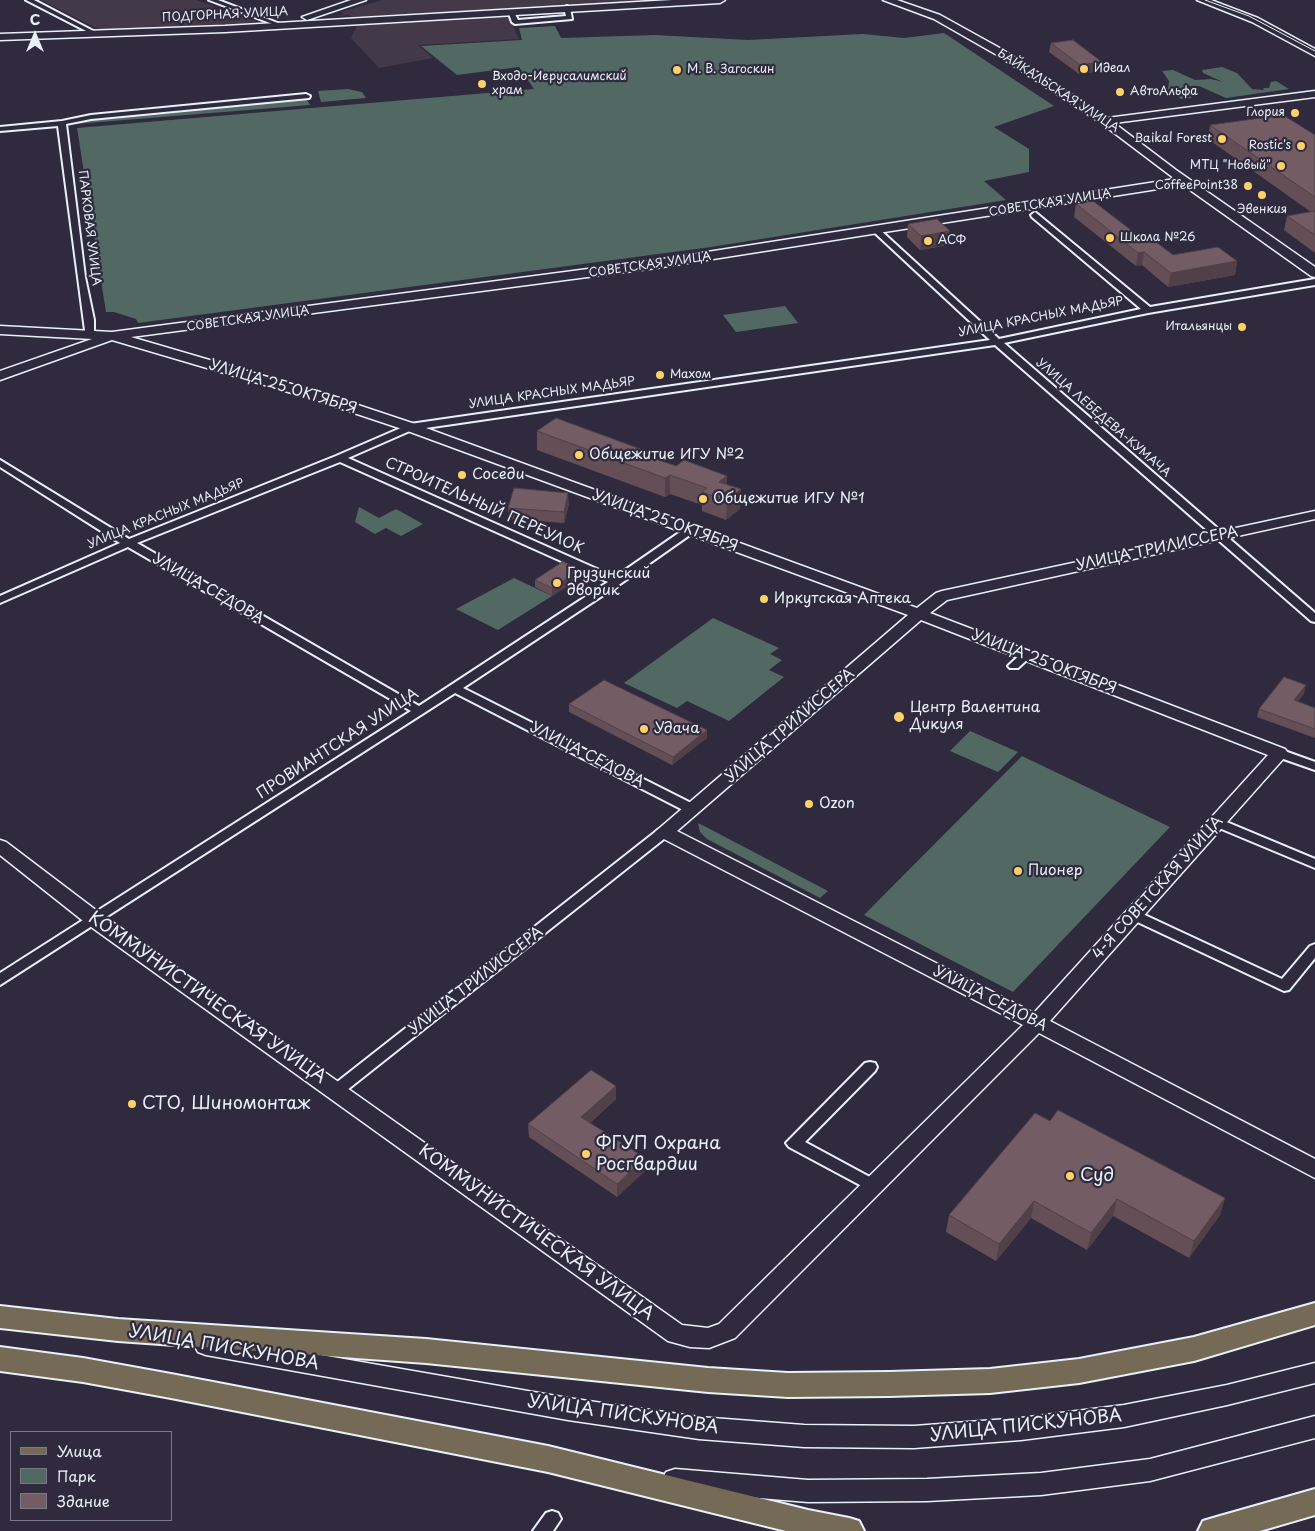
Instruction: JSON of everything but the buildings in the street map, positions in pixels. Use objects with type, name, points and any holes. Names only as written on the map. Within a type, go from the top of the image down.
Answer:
[{"type":"main road","points":[[280,25],[361,0]]},
{"type":"main road","name":"ПОДГОРНАЯ УЛИЦА","points":[[0,37],[280,25],[720,0]]},
{"type":"main road","name":"БАЙКАЛЬСКАЯ УЛИЦА","points":[[888,0],[937,16],[1001,53],[1105,121],[1315,273]]},
{"type":"main road","points":[[1202,0],[1255,20],[1315,53]]},
{"type":"main road","points":[[1212,0],[1267,21],[1315,47]]},
{"type":"main road","points":[[331,9],[328,12],[332,18],[354,21]]},
{"type":"main road","points":[[1105,121],[1315,94]]},
{"type":"main road","name":"СОВЕТСКАЯ УЛИЦА","points":[[112,336],[506,285],[878,231],[1186,181]]},
{"type":"main road","name":"УЛИЦА 25 ОКТЯБРЯ","points":[[0,330],[112,336],[317,396],[410,427],[919,614],[1020,660],[1279,753]]},
{"type":"main road","points":[[0,376],[112,336]]},
{"type":"main road","name":"УЛИЦА ТРИЛИССЕРА","points":[[664,832],[942,596],[1315,515]]},
{"type":"main road","name":"4-Я СОВЕТСКАЯ УЛИЦА","points":[[1037,1023],[1279,753]]},
{"type":"main road","name":"УЛИЦА СЕДОВА","points":[[664,832],[1315,1168]]},
{"type":"main road","name":"КОММУНИСТИЧЕСКАЯ УЛИЦА","points":[[0,846],[94,919],[337,1090],[676,1334],[690,1337],[710,1338],[727,1331],[1037,1023]]},
{"type":"main road","name":"УЛИЦА ПИСКУНОВА","points":[[118,1330],[426,1351],[708,1380],[788,1385],[888,1384],[990,1381],[1079,1371],[1194,1349],[1315,1314]]},
{"type":"main road","points":[[0,1318],[118,1330]]},
{"type":"main road","name":"УЛИЦА ПИСКУНОВА","points":[[118,1330],[568,1409],[699,1428],[804,1436],[914,1438],[1021,1430],[1124,1416],[1228,1395],[1315,1373]]},
{"type":"main road","points":[[0,1359],[171,1386],[548,1460],[688,1482],[808,1491],[927,1490],[1041,1484],[1150,1470],[1315,1428]]},
{"type":"main road","points":[[548,1460],[808,1523],[849,1531]]},
{"type":"main road","points":[[1213,1531],[1315,1502]]},
{"type":"street","points":[[29,0],[94,33]]},
{"type":"street","points":[[212,0],[280,25]]},
{"type":"street","points":[[0,130],[62,123],[91,117],[306,96]]},
{"type":"street","name":"ПАРКОВАЯ УЛИЦА","points":[[62,123],[81,277],[89,320],[89,336]]},
{"type":"street","points":[[1035,215],[1148,310]]},
{"type":"street","name":"УЛИЦА ЛЕБЕДЕВА-КУМАЧА","points":[[878,231],[997,342],[1315,619]]},
{"type":"street","name":"УЛИЦА КРАСНЫХ МАДЬЯР","points":[[0,600],[128,543],[340,458],[410,427],[997,342],[1148,310],[1315,282]]},
{"type":"street","name":"СТРОИТЕЛЬНЫЙ ПЕРЕУЛОК","points":[[340,458],[616,582]]},
{"type":"street","name":"УЛИЦА СЕДОВА","points":[[0,463],[128,543],[419,711]]},
{"type":"street","name":"ПРОВИАНТСКАЯ УЛИЦА","points":[[0,980],[419,711],[616,582],[690,530]]},
{"type":"street","name":"УЛИЦА СЕДОВА","points":[[454,688],[692,809]]},
{"type":"street","name":"УЛИЦА 25 ОКТЯБРЯ","points":[[1279,753],[1315,766]]},
{"type":"street","points":[[1216,822],[1315,864]]},
{"type":"street","name":"УЛИЦА ТРИЛИССЕРА","points":[[337,1090],[664,832]]},
{"type":"street","points":[[1134,914],[1284,986],[1315,949]]},
{"type":"street","points":[[870,1067],[794,1143],[873,1186]]},
{"type":"shaded area","points":[[41,0],[196,0],[257,22],[226,26],[100,30]]},
{"type":"shaded area","points":[[382,0],[668,0],[352,17],[349,15],[337,16],[344,14],[341,12]]},
{"type":"shaded area","points":[[508,15],[519,39],[418,45],[433,58],[379,68],[351,38],[357,25]]},
{"type":"green space","points":[[555,26],[561,38],[655,35],[748,40],[863,34],[904,38],[944,33],[1054,106],[994,127],[1029,149],[1029,172],[984,181],[1006,200],[711,247],[138,323],[136,319],[114,312],[106,312],[77,128],[534,89],[519,67],[457,75],[421,46],[522,40],[519,28]]},
{"type":"green space","points":[[1222,67],[1237,73],[1252,89],[1264,90],[1263,88],[1269,88],[1271,82],[1276,81],[1289,89],[1226,98],[1199,86],[1187,86],[1186,88],[1190,93],[1188,94],[1192,98],[1181,99],[1168,89],[1169,81],[1162,71],[1173,70],[1195,80],[1211,79],[1223,82],[1203,73],[1202,70]]},
{"type":"green space","points":[[348,89],[362,92],[366,98],[321,102],[318,91]]},
{"type":"green space","points":[[307,100],[310,105],[75,124],[175,110]]},
{"type":"green space","points":[[785,306],[798,323],[736,332],[723,315]]},
{"type":"green space","points":[[359,507],[379,518],[396,509],[423,524],[401,536],[386,528],[375,534],[355,522]]},
{"type":"green space","points":[[514,578],[552,596],[498,630],[456,609]]},
{"type":"green space","points":[[713,618],[779,648],[770,654],[782,660],[769,670],[784,677],[729,721],[687,701],[677,708],[624,683]]},
{"type":"green space","points":[[970,731],[1018,752],[998,772],[950,751]]},
{"type":"green space","name":"Пионер","points":[[1022,756],[1170,827],[1013,992],[864,915]]},
{"type":"green space","points":[[698,823],[828,891],[820,898],[707,839],[700,832]]},
{"type":"tram line","points":[[1205,0],[1249,16],[1315,51]]},
{"type":"place","name":"Идеал","points":[[1084,69]]},
{"type":"place","name":"М. В. Загоскин","points":[[677,70]]},
{"type":"place","name":"Входо-Иерусалимский храм","points":[[482,84]]},
{"type":"place","name":"АвтоАльфа","points":[[1120,92]]},
{"type":"place","name":"Глория","points":[[1295,113]]},
{"type":"place","name":"Baikal Forest","points":[[1222,139]]},
{"type":"place","name":"Rostic's","points":[[1301,146]]},
{"type":"place","name":"МТЦ \"Новый\"","points":[[1281,166]]},
{"type":"place","name":"CoffeePoint38","points":[[1248,186]]},
{"type":"place","name":"Эвенкия","points":[[1262,195]]},
{"type":"place","name":"Школа №26","points":[[1110,238]]},
{"type":"place","name":"АСФ","points":[[928,241]]},
{"type":"place","name":"Итальянцы","points":[[1242,327]]},
{"type":"place","name":"Махом","points":[[660,375]]},
{"type":"place","name":"Общежитие ИГУ №2","points":[[579,455]]},
{"type":"place","name":"Соседи","points":[[462,475]]},
{"type":"place","name":"Общежитие ИГУ №1","points":[[703,499]]},
{"type":"place","name":"Грузинский дворик","points":[[557,583]]},
{"type":"place","name":"Иркутская Аптека","points":[[764,599]]},
{"type":"place","name":"Центр Валентина Дикуля","points":[[899,717]]},
{"type":"place","name":"Удача","points":[[644,729]]},
{"type":"place","name":"Ozon","points":[[809,804]]},
{"type":"place","name":"Пионер","points":[[1018,871]]},
{"type":"place","name":"СТО, Шиномонтаж","points":[[132,1104]]},
{"type":"place","name":"ФГУП Охрана Росгвардии","points":[[586,1154]]},
{"type":"place","name":"Суд","points":[[1070,1176]]}]
